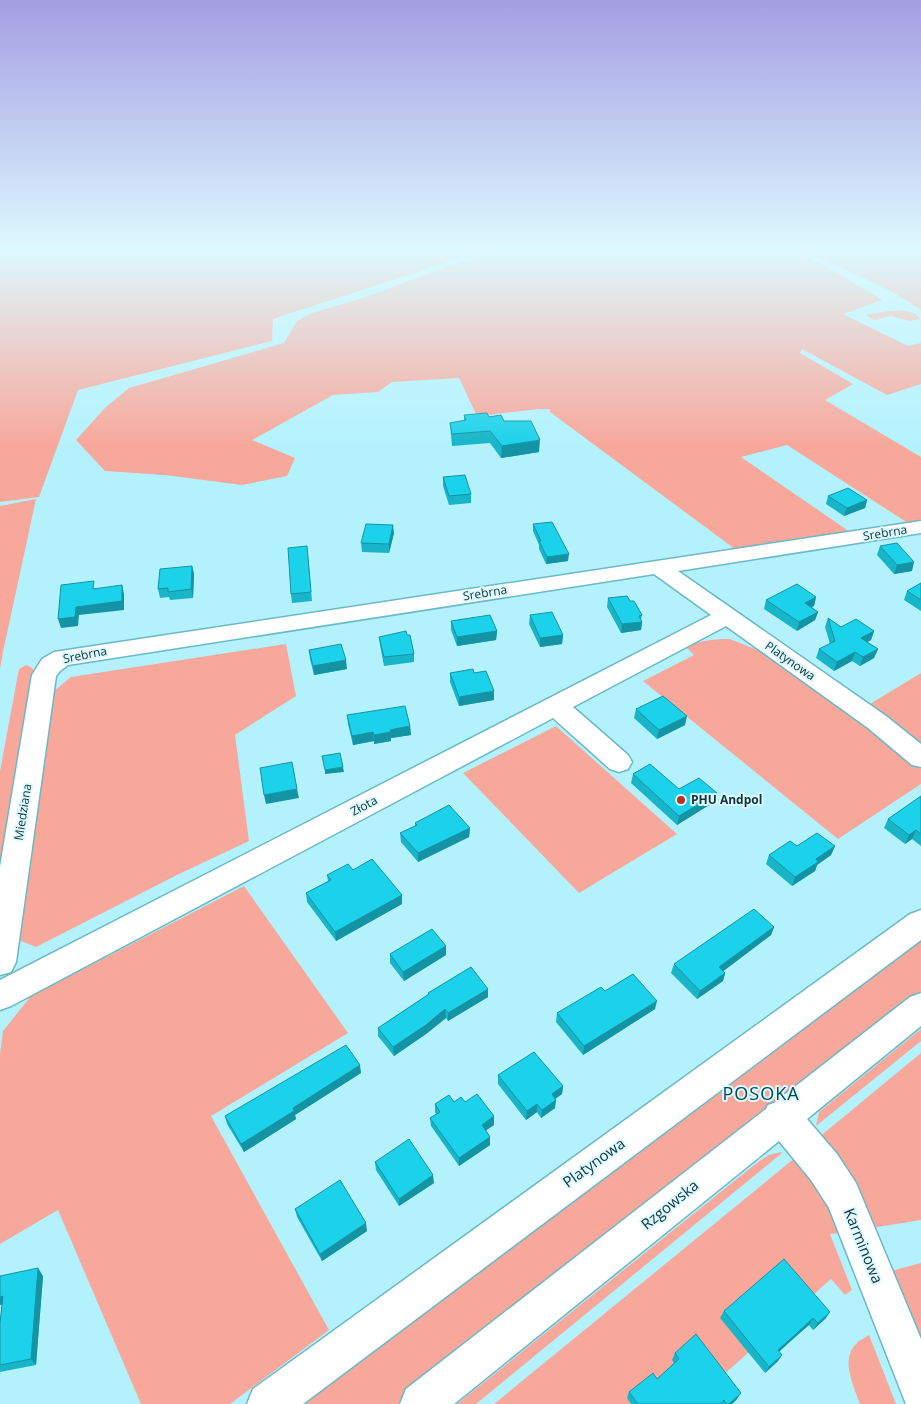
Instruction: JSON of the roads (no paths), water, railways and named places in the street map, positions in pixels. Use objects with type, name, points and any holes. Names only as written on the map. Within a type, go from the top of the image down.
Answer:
[{"type":"street","name":"Srebrna","points":[[51,664],[62,658],[921,527]]},
{"type":"street","name":"Platynowa","points":[[658,567],[876,722],[921,758]]},
{"type":"street","name":"Złota","points":[[0,996],[727,616]]},
{"type":"street","name":"Miedziana","points":[[0,962],[44,675],[51,664]]},
{"type":"street","points":[[555,706],[619,762]]},
{"type":"street","name":"Platynowa","points":[[268,1404],[921,923]]},
{"type":"street","name":"Rzgowska","points":[[421,1404],[780,1117],[921,1007]]},
{"type":"street","name":"Karminowa","points":[[780,1117],[804,1141],[843,1196],[921,1390]]},
{"type":"place","name":"PHU Andpol","points":[[681,800]]},
{"type":"district","name":"POSOKA","points":[[761,1094]]}]
